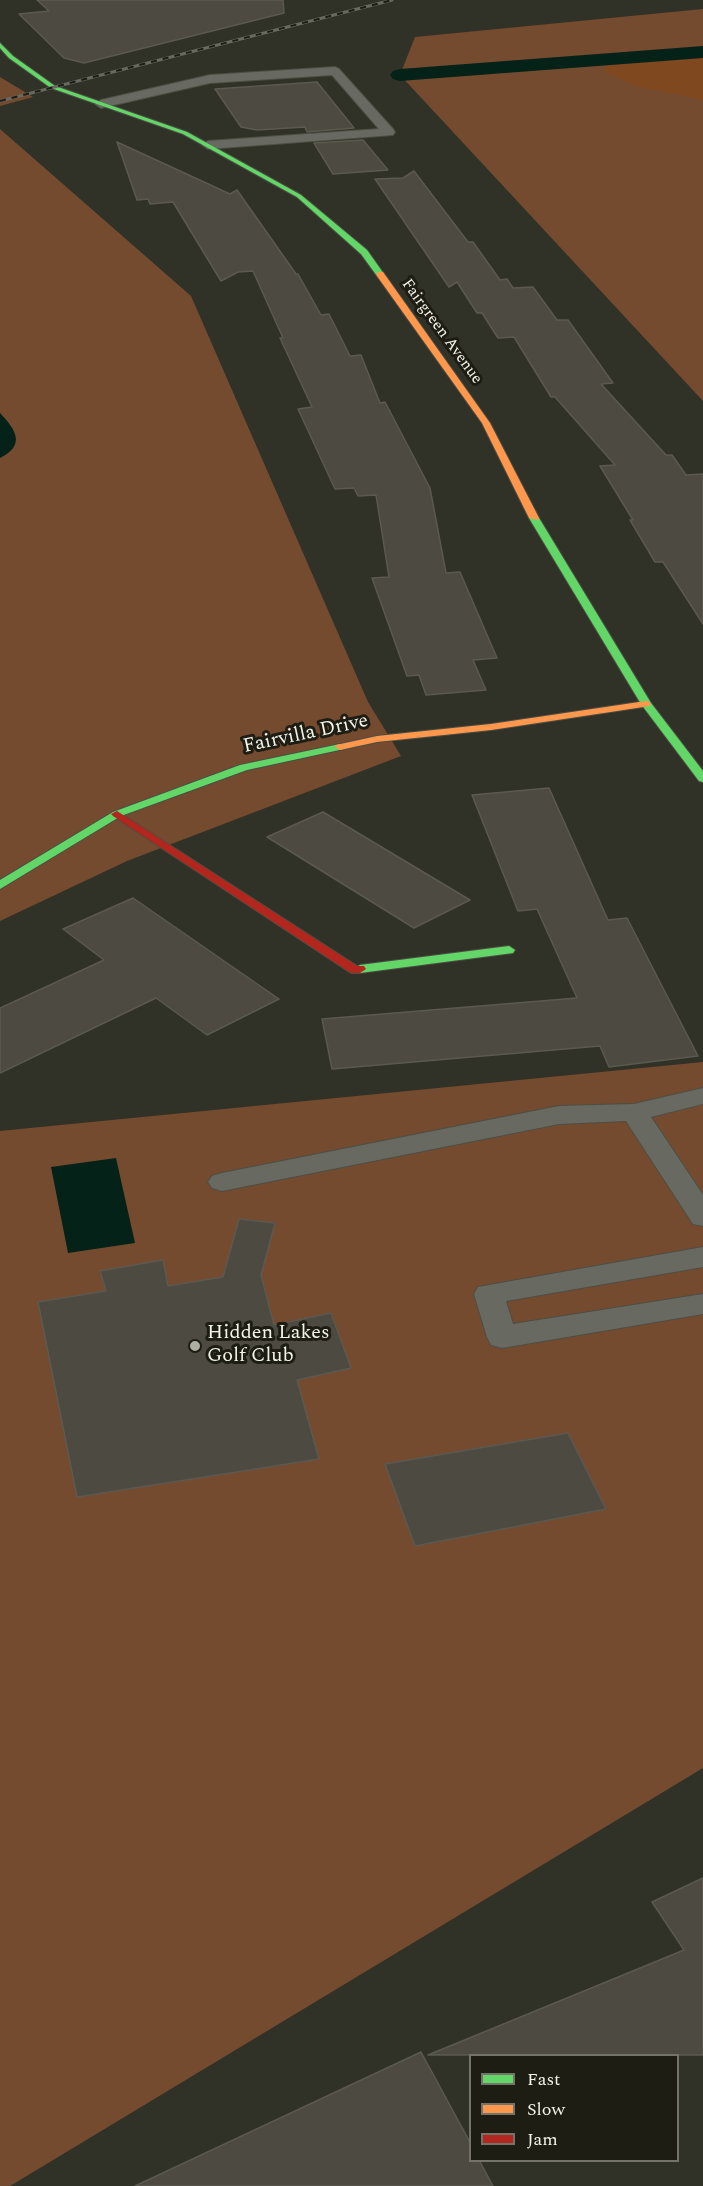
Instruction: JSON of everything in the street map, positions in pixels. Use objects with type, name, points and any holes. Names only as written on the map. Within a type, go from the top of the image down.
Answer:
[{"type":"street","name":"Fairgreen Avenue","points":[[0,45],[5,58],[53,87],[185,133],[257,171],[299,196],[364,252],[486,423],[518,490],[646,704],[703,779]]},
{"type":"street","name":"Fairvilla Drive","points":[[0,885],[117,814],[244,767],[377,739],[490,727],[646,704]]},
{"type":"street","points":[[117,814],[355,970],[509,950]]},
{"type":"lane","points":[[101,104],[210,79],[335,71],[389,132],[208,145]]},
{"type":"lane","points":[[222,1182],[559,1115],[634,1112],[703,1096]]},
{"type":"lane","points":[[634,1112],[703,1217]]},
{"type":"lane","points":[[703,1257],[489,1294],[502,1337],[703,1304]]},
{"type":"shaded area","points":[[703,9],[703,401],[400,75],[415,37]]},
{"type":"shaded area","points":[[703,52],[703,100],[636,86],[603,71],[609,62],[607,58]]},
{"type":"shaded area","points":[[0,77],[33,97],[0,106]]},
{"type":"shaded area","points":[[0,129],[191,296],[368,702],[401,756],[127,861],[0,921]]},
{"type":"shaded area","points":[[0,413],[14,431],[16,443],[8,453],[0,458]]},
{"type":"shaded area","points":[[703,1062],[703,1768],[10,2186],[0,2186],[0,1131]]},
{"type":"shaded area","points":[[116,1158],[135,1243],[68,1253],[51,1167]]},
{"type":"building","points":[[37,0],[283,0],[284,13],[84,63],[64,58],[19,14],[49,11]]},
{"type":"building","points":[[317,82],[354,128],[307,132],[305,127],[257,130],[241,127],[215,89]]},
{"type":"building","points":[[363,140],[388,170],[333,174],[314,143]]},
{"type":"building","points":[[117,142],[230,194],[237,190],[298,274],[321,315],[329,314],[350,356],[361,355],[380,403],[385,402],[430,488],[446,573],[460,572],[497,658],[473,660],[486,690],[426,695],[419,675],[407,676],[372,578],[389,577],[376,495],[358,496],[354,488],[335,489],[298,409],[312,407],[280,338],[283,338],[253,271],[238,272],[221,281],[173,202],[150,204],[148,199],[137,200]]},
{"type":"building","points":[[414,171],[468,242],[473,242],[500,280],[507,279],[513,288],[533,287],[557,320],[568,320],[613,383],[601,384],[666,455],[672,455],[686,475],[703,474],[703,624],[663,562],[655,562],[600,466],[615,465],[555,397],[551,397],[514,337],[498,338],[482,313],[477,313],[457,282],[449,287],[375,179],[403,178]]},
{"type":"building","points":[[549,788],[608,920],[627,918],[698,1056],[609,1067],[600,1046],[332,1069],[322,1019],[577,998],[537,909],[518,911],[472,795]]},
{"type":"building","points":[[323,812],[470,900],[414,928],[267,837]]},
{"type":"building","points":[[133,898],[279,999],[207,1035],[156,998],[0,1073],[0,1008],[104,960],[63,929]]},
{"type":"building","name":"Hidden Lakes Golf Club","points":[[239,1219],[275,1223],[261,1275],[274,1325],[331,1313],[351,1368],[297,1380],[319,1459],[77,1497],[38,1302],[106,1291],[100,1271],[163,1260],[168,1286],[223,1277]]},
{"type":"building","points":[[568,1433],[606,1509],[415,1546],[385,1464]]},
{"type":"building","points":[[703,1878],[703,2055],[428,2055],[684,1950],[652,1902]]},
{"type":"building","points":[[421,2052],[469,2140],[469,2162],[480,2162],[493,2186],[135,2186]]},
{"type":"waterway","points":[[400,75],[703,52]]},
{"type":"railway","points":[[0,101],[392,0]]},
{"type":"traffic: fast","points":[[0,45],[11,57],[53,87],[185,133],[299,196],[364,252],[380,274]]},
{"type":"traffic: fast","points":[[534,518],[646,704],[703,779]]},
{"type":"traffic: fast","points":[[0,885],[117,814],[244,767],[340,747]]},
{"type":"traffic: fast","points":[[360,969],[509,950]]},
{"type":"traffic: slow","points":[[380,274],[486,423],[534,518]]},
{"type":"traffic: slow","points":[[340,747],[377,739],[491,727],[646,704]]},
{"type":"traffic: jam","points":[[117,814],[355,970],[360,969]]},
{"type":"place","name":"Hidden Lakes Golf Club","points":[[195,1346]]}]
